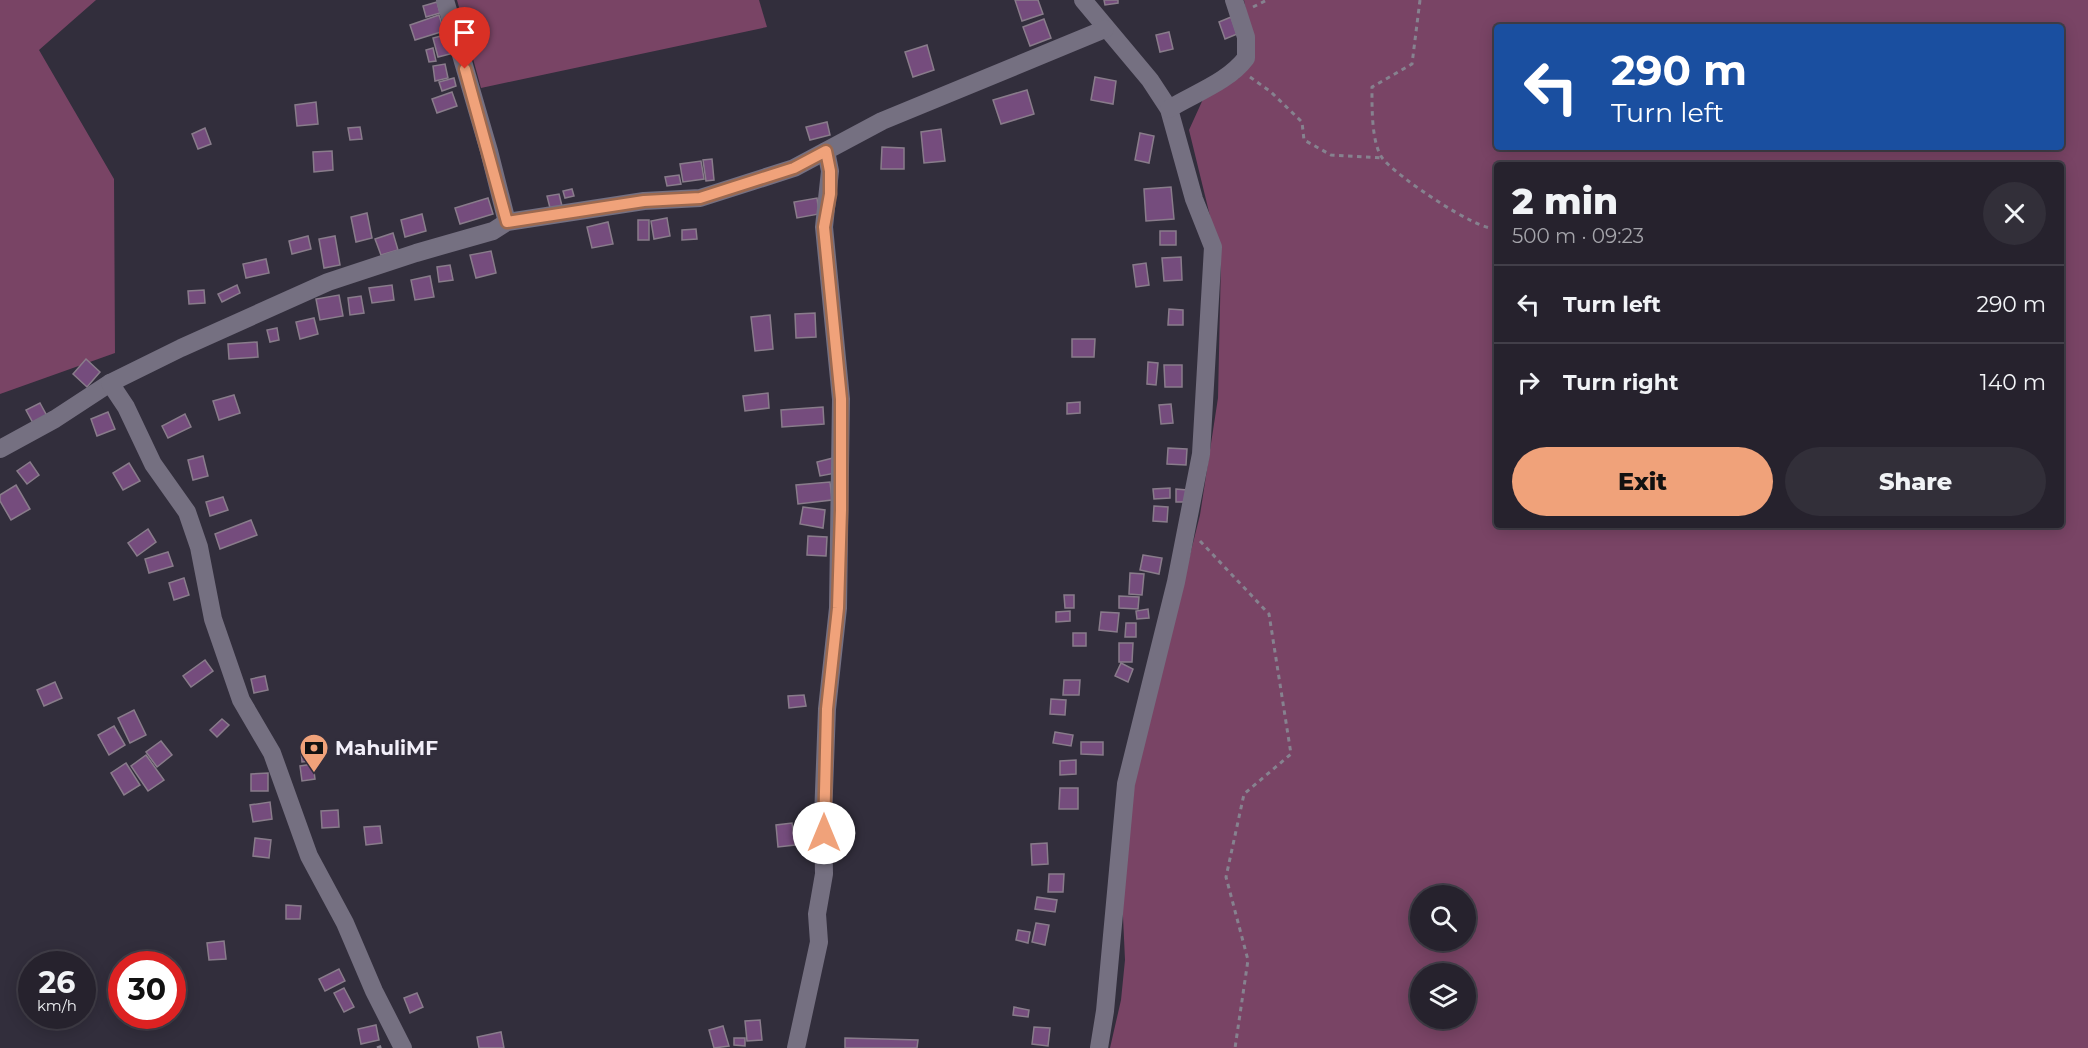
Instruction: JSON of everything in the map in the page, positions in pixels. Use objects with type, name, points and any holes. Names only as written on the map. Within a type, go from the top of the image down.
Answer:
[{"type":"street","points":[[445,0],[507,222]]},
{"type":"street","points":[[1083,0],[1150,80],[1169,109],[1194,199],[1213,247],[1201,454],[1187,527],[1126,784],[1105,1011],[1099,1048]]},
{"type":"street","points":[[1169,109],[1201,89],[1227,78],[1246,58],[1246,37],[1237,7]]},
{"type":"street","points":[[0,449],[55,419],[110,383],[181,348],[328,282],[493,231],[507,222],[644,201],[700,198],[794,168],[882,121],[1105,29]]},
{"type":"street","points":[[796,1048],[819,942],[817,914],[824,874],[823,818],[827,709],[838,608],[841,399],[824,227],[830,194],[830,171],[826,151]]},
{"type":"street","points":[[110,383],[126,407],[153,464],[187,512],[199,547],[213,619],[228,668],[241,700],[272,753],[309,856],[345,923],[374,991],[403,1048]]},
{"type":"path","points":[[1237,7],[1267,0]]},
{"type":"path","points":[[1382,158],[1372,119],[1372,87],[1412,63],[1420,0]]},
{"type":"path","points":[[1238,69],[1271,92],[1302,122],[1304,140],[1331,155],[1382,158],[1424,192],[1462,216],[1494,229]]},
{"type":"path","points":[[1187,527],[1269,614],[1291,754],[1244,794],[1226,877],[1248,960],[1235,1048]]},
{"type":"shaded area","points":[[0,0],[96,0],[39,50],[114,179],[115,353],[0,394]]},
{"type":"shaded area","points":[[457,0],[759,0],[767,27],[481,88]]},
{"type":"shaded area","points":[[1244,0],[2088,0],[2088,1048],[1110,1048],[1121,1000],[1125,960],[1122,895],[1127,828],[1138,763],[1200,515],[1218,398],[1221,261],[1189,130],[1204,97],[1239,78],[1251,39]]},
{"type":"building","points":[[1015,0],[1038,0],[1043,14],[1022,21]]},
{"type":"building","points":[[1104,0],[1118,0],[1118,3],[1105,5]]},
{"type":"building","points":[[437,2],[440,13],[426,17],[423,6]]},
{"type":"building","points":[[439,15],[444,31],[415,40],[410,25]]},
{"type":"building","points":[[1231,17],[1237,34],[1225,39],[1219,22]]},
{"type":"building","points":[[1044,19],[1051,38],[1030,46],[1023,27]]},
{"type":"building","points":[[1169,32],[1173,49],[1160,52],[1156,35]]},
{"type":"building","points":[[445,35],[450,54],[438,57],[433,38]]},
{"type":"building","points":[[927,45],[934,70],[913,77],[905,52]]},
{"type":"building","points":[[433,48],[436,61],[429,62],[426,50]]},
{"type":"building","points":[[445,64],[448,78],[435,81],[433,66]]},
{"type":"building","points":[[1095,77],[1116,81],[1113,104],[1091,100]]},
{"type":"building","points":[[454,78],[456,86],[442,91],[439,82]]},
{"type":"building","points":[[1027,90],[1034,114],[1001,124],[993,100]]},
{"type":"building","points":[[452,92],[457,106],[437,113],[432,99]]},
{"type":"building","points":[[316,102],[318,124],[297,126],[295,105]]},
{"type":"building","points":[[827,122],[830,135],[810,140],[806,127]]},
{"type":"building","points":[[360,127],[362,139],[350,140],[348,128]]},
{"type":"building","points":[[205,128],[211,144],[198,149],[192,134]]},
{"type":"building","points":[[941,129],[945,161],[924,163],[921,132]]},
{"type":"building","points":[[1140,133],[1154,136],[1149,163],[1135,160]]},
{"type":"building","points":[[882,147],[904,148],[904,169],[881,169]]},
{"type":"building","points":[[332,151],[333,170],[314,172],[313,152]]},
{"type":"building","points":[[712,159],[714,180],[706,181],[703,160]]},
{"type":"building","points":[[701,161],[704,179],[683,182],[680,164]]},
{"type":"building","points":[[679,175],[681,184],[667,186],[665,177]]},
{"type":"building","points":[[1171,187],[1174,219],[1146,221],[1144,189]]},
{"type":"building","points":[[572,189],[574,196],[565,198],[563,191]]},
{"type":"building","points":[[559,194],[563,210],[551,212],[547,196]]},
{"type":"building","points":[[488,198],[493,214],[460,224],[455,208]]},
{"type":"building","points":[[817,198],[819,214],[797,218],[794,202]]},
{"type":"building","points":[[367,213],[372,238],[356,242],[351,217]]},
{"type":"building","points":[[422,214],[426,231],[405,237],[401,220]]},
{"type":"building","points":[[667,218],[670,236],[654,239],[651,221]]},
{"type":"building","points":[[638,220],[649,220],[649,240],[638,240]]},
{"type":"building","points":[[608,222],[613,244],[592,248],[587,227]]},
{"type":"building","points":[[696,229],[697,239],[682,240],[682,230]]},
{"type":"building","points":[[1160,231],[1176,231],[1176,245],[1160,245]]},
{"type":"building","points":[[393,233],[398,250],[381,255],[375,239]]},
{"type":"building","points":[[308,236],[311,249],[292,254],[289,241]]},
{"type":"building","points":[[335,236],[340,265],[324,268],[319,239]]},
{"type":"building","points":[[491,251],[496,273],[476,278],[470,255]]},
{"type":"building","points":[[1181,257],[1182,280],[1164,281],[1162,258]]},
{"type":"building","points":[[266,259],[269,273],[246,278],[243,264]]},
{"type":"building","points":[[1146,263],[1149,285],[1136,287],[1133,265]]},
{"type":"building","points":[[450,265],[453,280],[439,282],[437,267]]},
{"type":"building","points":[[430,276],[434,297],[415,300],[411,280]]},
{"type":"building","points":[[237,285],[240,293],[222,302],[218,294]]},
{"type":"building","points":[[392,285],[394,300],[372,303],[369,288]]},
{"type":"building","points":[[204,290],[205,303],[189,304],[188,291]]},
{"type":"building","points":[[339,295],[343,316],[320,320],[316,299]]},
{"type":"building","points":[[361,296],[364,313],[350,315],[348,298]]},
{"type":"building","points":[[1169,309],[1183,310],[1183,325],[1168,325]]},
{"type":"building","points":[[815,313],[816,337],[796,338],[795,314]]},
{"type":"building","points":[[770,315],[773,349],[755,351],[751,317]]},
{"type":"building","points":[[314,318],[318,334],[300,339],[296,322]]},
{"type":"building","points":[[277,328],[279,340],[270,342],[267,330]]},
{"type":"building","points":[[1072,339],[1095,339],[1094,357],[1072,357]]},
{"type":"building","points":[[257,342],[258,357],[229,359],[228,344]]},
{"type":"building","points":[[86,359],[100,372],[87,387],[73,374]]},
{"type":"building","points":[[1148,362],[1158,363],[1156,385],[1147,384]]},
{"type":"building","points":[[1164,365],[1182,365],[1182,387],[1165,387]]},
{"type":"building","points":[[768,393],[769,408],[745,411],[743,396]]},
{"type":"building","points":[[234,395],[240,413],[219,420],[213,401]]},
{"type":"building","points":[[1080,402],[1080,413],[1067,414],[1067,403]]},
{"type":"building","points":[[40,403],[47,416],[33,423],[26,410]]},
{"type":"building","points":[[1171,404],[1173,423],[1161,424],[1159,405]]},
{"type":"building","points":[[823,407],[824,424],[782,427],[781,410]]},
{"type":"building","points":[[108,412],[115,429],[97,436],[91,419]]},
{"type":"building","points":[[185,414],[191,427],[168,438],[162,426]]},
{"type":"building","points":[[1168,448],[1187,449],[1186,465],[1167,464]]},
{"type":"building","points":[[203,456],[208,476],[193,480],[188,460]]},
{"type":"building","points":[[833,458],[836,473],[820,476],[817,462]]},
{"type":"building","points":[[30,462],[39,475],[27,484],[17,471]]},
{"type":"building","points":[[129,463],[140,481],[123,490],[113,473]]},
{"type":"building","points":[[830,482],[832,500],[798,504],[796,485]]},
{"type":"building","points":[[16,485],[30,509],[11,520],[0,501],[0,495]]},
{"type":"building","points":[[1170,488],[1170,498],[1154,499],[1153,489]]},
{"type":"building","points":[[1176,489],[1187,490],[1187,502],[1176,502]]},
{"type":"building","points":[[223,497],[228,510],[210,516],[206,502]]},
{"type":"building","points":[[1154,506],[1168,507],[1167,522],[1153,521]]},
{"type":"building","points":[[803,507],[825,510],[823,528],[800,524]]},
{"type":"building","points":[[251,520],[257,535],[220,549],[215,534]]},
{"type":"building","points":[[148,529],[156,542],[137,556],[128,543]]},
{"type":"building","points":[[808,536],[827,537],[826,556],[807,555]]},
{"type":"building","points":[[168,552],[173,566],[149,573],[145,559]]},
{"type":"building","points":[[1143,555],[1162,558],[1159,574],[1140,570]]},
{"type":"building","points":[[1130,573],[1144,574],[1142,595],[1129,594]]},
{"type":"building","points":[[184,578],[189,595],[174,600],[169,583]]},
{"type":"building","points":[[1064,595],[1074,595],[1074,608],[1065,608]]},
{"type":"building","points":[[1119,596],[1139,597],[1138,609],[1119,608]]},
{"type":"building","points":[[1148,609],[1149,618],[1137,619],[1136,611]]},
{"type":"building","points":[[1070,611],[1070,621],[1056,622],[1056,612]]},
{"type":"building","points":[[1101,612],[1119,613],[1117,632],[1099,630]]},
{"type":"building","points":[[1126,623],[1136,623],[1136,637],[1125,637]]},
{"type":"building","points":[[1073,633],[1086,633],[1086,646],[1073,646]]},
{"type":"building","points":[[1119,643],[1133,643],[1132,662],[1119,662]]},
{"type":"building","points":[[205,660],[213,671],[191,687],[183,676]]},
{"type":"building","points":[[1121,663],[1133,669],[1128,682],[1115,676]]},
{"type":"building","points":[[265,676],[268,690],[254,693],[251,679]]},
{"type":"building","points":[[1064,680],[1080,680],[1079,695],[1063,695]]},
{"type":"building","points":[[55,682],[62,698],[44,706],[37,690]]},
{"type":"building","points":[[804,695],[806,706],[789,708],[788,696]]},
{"type":"building","points":[[1051,699],[1066,700],[1065,715],[1050,714]]},
{"type":"building","points":[[134,710],[146,735],[130,743],[118,718]]},
{"type":"building","points":[[222,719],[229,725],[217,737],[210,730]]},
{"type":"building","points":[[114,726],[125,745],[109,755],[98,735]]},
{"type":"building","points":[[1055,732],[1073,735],[1071,746],[1053,743]]},
{"type":"building","points":[[161,741],[172,755],[157,767],[146,752]]},
{"type":"building","points":[[1081,742],[1103,742],[1103,755],[1081,754]]},
{"type":"building","points":[[318,747],[320,760],[302,762],[301,749]]},
{"type":"building","points":[[146,755],[164,780],[148,791],[131,766]]},
{"type":"building","points":[[1076,760],[1076,774],[1060,775],[1060,761]]},
{"type":"building","points":[[126,763],[140,785],[124,795],[111,773]]},
{"type":"building","points":[[313,764],[315,779],[302,781],[300,766]]},
{"type":"building","points":[[268,773],[268,791],[251,791],[251,774]]},
{"type":"building","points":[[1060,788],[1078,788],[1078,809],[1059,809]]},
{"type":"building","points":[[270,802],[272,819],[253,822],[250,805]]},
{"type":"building","points":[[338,810],[339,827],[322,828],[321,811]]},
{"type":"building","points":[[792,823],[795,845],[778,847],[776,825]]},
{"type":"building","points":[[380,826],[382,843],[366,845],[364,827]]},
{"type":"building","points":[[255,838],[271,840],[269,858],[253,856]]},
{"type":"building","points":[[1047,843],[1048,864],[1032,865],[1031,844]]},
{"type":"building","points":[[1049,874],[1064,874],[1063,892],[1048,892]]},
{"type":"building","points":[[1037,897],[1057,900],[1055,912],[1035,909]]},
{"type":"building","points":[[286,905],[301,906],[300,919],[286,919]]},
{"type":"building","points":[[1036,923],[1049,925],[1045,945],[1032,942]]},
{"type":"building","points":[[1018,930],[1030,932],[1028,943],[1016,940]]},
{"type":"building","points":[[224,941],[226,959],[209,960],[207,943]]},
{"type":"building","points":[[339,969],[345,981],[325,991],[319,979]]},
{"type":"building","points":[[344,988],[354,1007],[344,1012],[334,993]]},
{"type":"building","points":[[417,993],[423,1007],[410,1013],[404,998]]},
{"type":"building","points":[[1014,1007],[1029,1010],[1028,1017],[1013,1015]]},
{"type":"building","points":[[760,1020],[762,1040],[747,1041],[745,1021]]},
{"type":"building","points":[[376,1025],[379,1040],[361,1044],[358,1029]]},
{"type":"building","points":[[723,1026],[729,1046],[714,1048],[709,1030]]},
{"type":"building","points":[[1034,1027],[1050,1028],[1048,1046],[1032,1044]]},
{"type":"building","points":[[501,1032],[504,1048],[479,1048],[477,1037]]},
{"type":"building","points":[[734,1038],[745,1038],[745,1046],[734,1045]]},
{"type":"building","points":[[845,1038],[918,1040],[917,1048],[845,1048]]},
{"type":"place","name":"MahuliMF","points":[[314,774]]},
{"type":"route","points":[[465,69],[507,222],[644,201],[700,198],[794,168],[826,151],[830,171],[830,194],[824,227],[841,399],[841,510],[837,557],[838,608],[827,709],[824,833]]}]
